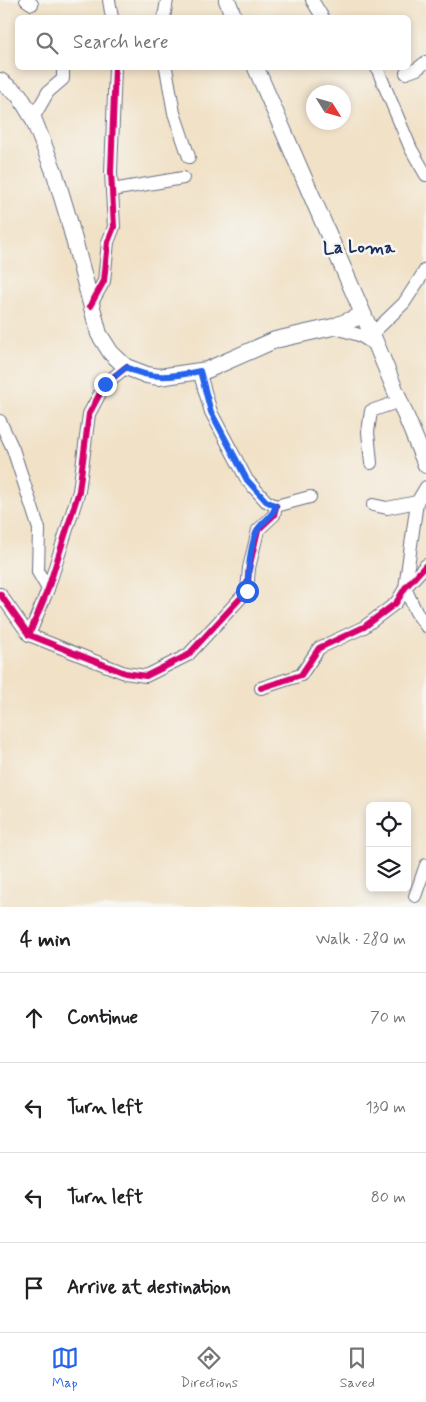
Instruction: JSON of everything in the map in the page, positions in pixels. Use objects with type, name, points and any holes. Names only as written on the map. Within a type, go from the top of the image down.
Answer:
[{"type":"main road","points":[[227,0],[233,15]]},
{"type":"main road","points":[[257,70],[375,340],[426,465]]},
{"type":"main road","points":[[0,81],[19,95],[32,118],[65,209],[90,306],[104,344],[126,367],[147,376],[159,377],[200,371],[275,340],[333,327],[363,315]]},
{"type":"street","points":[[109,0],[112,15]]},
{"type":"street","points":[[165,15],[168,0]]},
{"type":"street","points":[[312,0],[321,15]]},
{"type":"street","points":[[406,73],[417,69],[426,62]]},
{"type":"street","points":[[32,118],[48,92],[63,79],[63,70]]},
{"type":"street","points":[[90,306],[104,281],[108,242],[114,227],[112,190],[115,70]]},
{"type":"street","points":[[167,70],[174,113],[190,157]]},
{"type":"street","points":[[377,70],[411,149],[426,175]]},
{"type":"street","points":[[112,190],[183,178]]},
{"type":"street","points":[[356,298],[349,311],[333,327],[375,340],[404,303],[426,269]]},
{"type":"street","points":[[29,635],[48,589],[79,490],[89,414],[105,384],[126,367]]},
{"type":"street","points":[[200,371],[211,412],[247,480],[266,501],[276,506],[310,497]]},
{"type":"street","points":[[371,463],[368,432],[371,411],[400,401]]},
{"type":"street","points":[[0,421],[13,449],[39,529],[38,572],[48,589]]},
{"type":"street","points":[[426,488],[417,502],[405,588],[416,612],[426,626]]},
{"type":"street","points":[[373,506],[387,508],[417,502]]},
{"type":"street","points":[[0,594],[29,635],[125,673],[146,676],[188,654],[247,591],[249,568],[258,530],[274,515],[276,506]]},
{"type":"street","points":[[261,688],[301,675],[319,648],[364,628],[396,604],[405,588],[426,565]]},
{"type":"street","points":[[426,866],[415,896],[426,893]]},
{"type":"cycle path","points":[[90,306],[104,281],[108,242],[114,227],[111,172],[115,70]]},
{"type":"cycle path","points":[[29,635],[48,589],[79,491],[89,414],[105,384],[126,367]]},
{"type":"cycle path","points":[[0,594],[29,635],[125,673],[146,676],[188,655],[247,591],[249,568],[258,530],[274,515],[276,506]]},
{"type":"cycle path","points":[[261,688],[301,675],[319,648],[364,627],[396,603],[405,588],[426,565]]},
{"type":"district","name":"La Loma","points":[[359,248]]},
{"type":"route","points":[[105,384],[126,367],[147,376],[159,377],[184,375],[200,371],[211,412],[247,480],[266,501],[276,506],[274,515],[258,530],[249,568],[247,591]]}]
